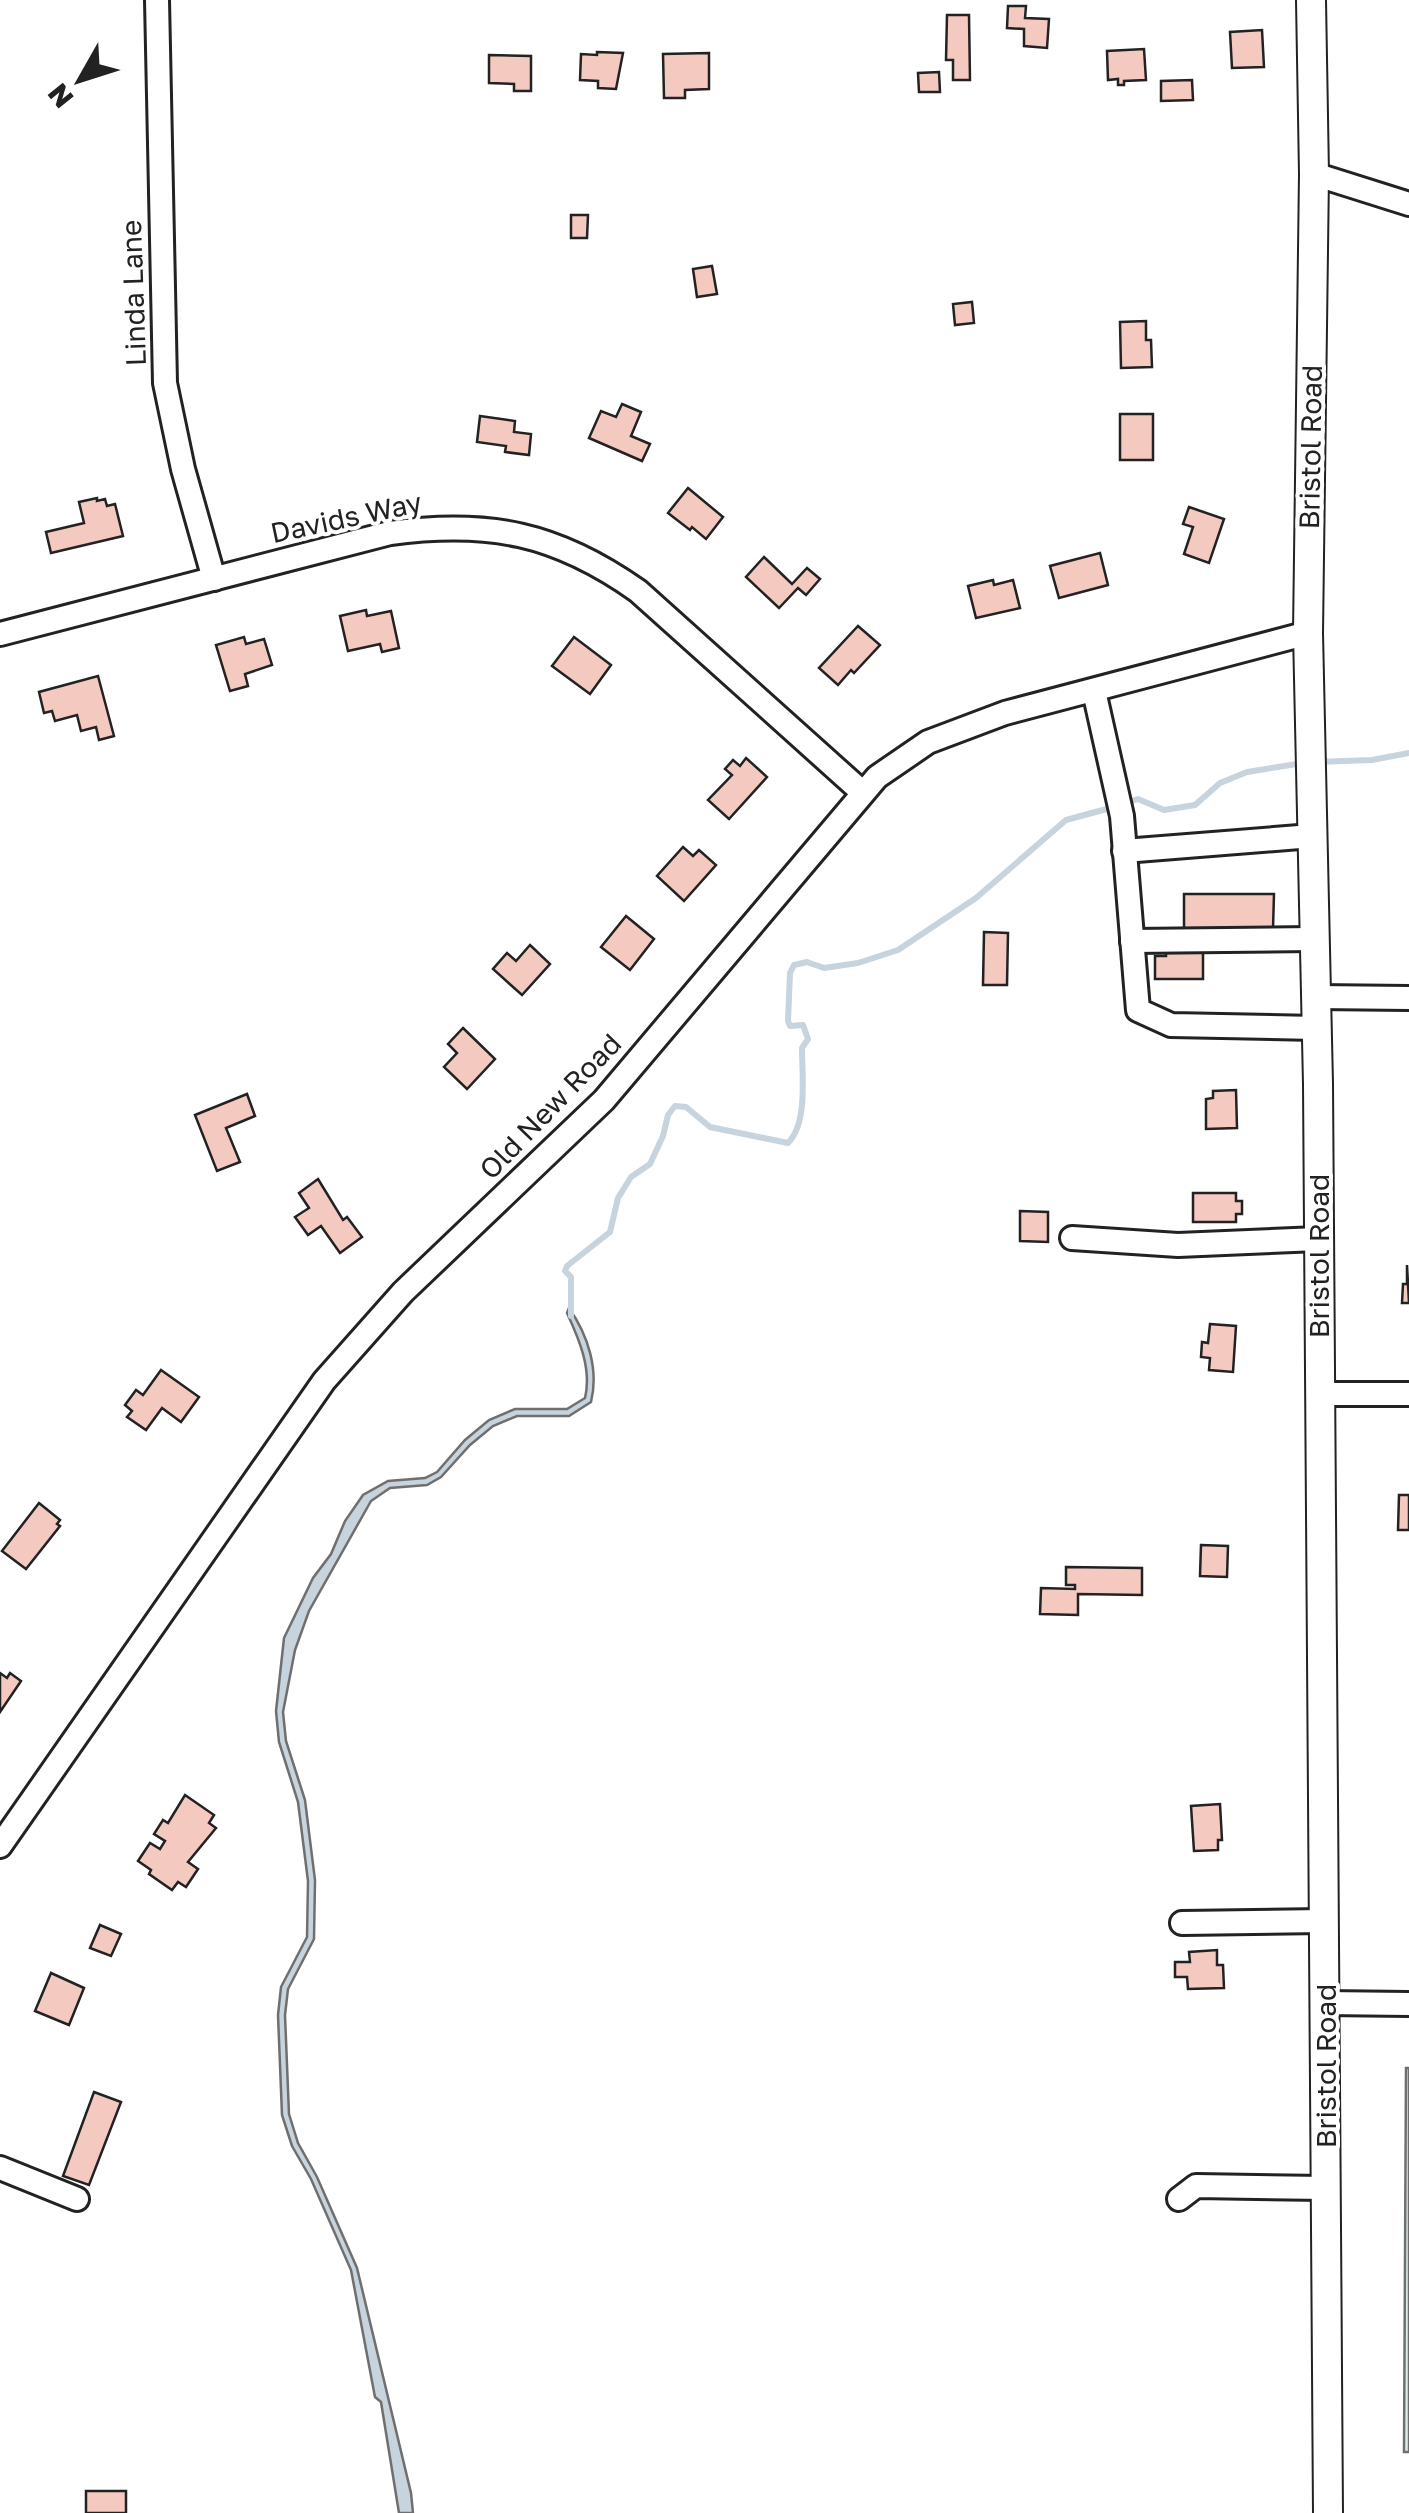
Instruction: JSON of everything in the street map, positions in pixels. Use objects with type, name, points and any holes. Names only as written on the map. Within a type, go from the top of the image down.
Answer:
[{"type":"main road","name":"Bristol Road","points":[[1311,0],[1314,174],[1308,633],[1316,997],[1328,2513]]},
{"type":"street","name":"Linda Lane","points":[[157,0],[165,383],[187,486],[214,579]]},
{"type":"street","points":[[1314,174],[1409,204]]},
{"type":"street","name":"Davids Way","points":[[0,634],[390,532],[451,526],[491,528],[570,550],[638,591],[862,792]]},
{"type":"street","name":"Old New Road","points":[[0,1846],[324,1381],[404,1292],[604,1100],[862,792],[903,756],[940,736],[1004,714],[1308,633]]},
{"type":"street","points":[[1094,691],[1120,805],[1138,1010],[1171,1026],[1316,1028]]},
{"type":"street","points":[[1124,850],[1312,836]]},
{"type":"street","points":[[1132,941],[1314,939]]},
{"type":"street","points":[[1316,997],[1409,998]]},
{"type":"street","points":[[1072,1238],[1178,1245],[1318,1238]]},
{"type":"street","points":[[1319,1394],[1409,1394]]},
{"type":"street","points":[[1182,1923],[1324,1920]]},
{"type":"street","points":[[1324,2003],[1409,2004]]},
{"type":"street","points":[[0,2168],[77,2199]]},
{"type":"street","points":[[1179,2199],[1196,2186],[1325,2188]]},
{"type":"green space","points":[[1409,2068],[1409,2452],[1404,2452]]},
{"type":"shaded area","points":[[569,1308],[590,1353],[594,1378],[591,1402],[569,1416],[517,1416],[493,1426],[441,1477],[427,1485],[390,1488],[371,1501],[309,1611],[295,1650],[283,1712],[286,1741],[305,1800],[315,1880],[314,1939],[288,1989],[285,2015],[289,2114],[298,2143],[357,2268],[411,2493],[413,2513],[399,2513],[381,2402],[375,2397],[351,2270],[292,2146],[282,2115],[278,2015],[281,1987],[307,1937],[308,1881],[298,1802],[279,1742],[276,1711],[284,1638],[313,1578],[331,1554],[345,1521],[363,1495],[388,1481],[425,1478],[437,1472],[489,1420],[515,1409],[567,1409],[585,1398],[586,1365],[567,1313]]},
{"type":"building","points":[[1008,6],[1026,6],[1025,18],[1049,19],[1047,48],[1024,46],[1024,29],[1007,28]]},
{"type":"building","points":[[947,15],[969,15],[970,80],[953,80],[953,60],[946,60]]},
{"type":"building","points":[[1262,30],[1264,67],[1232,68],[1230,32]]},
{"type":"building","points":[[1144,49],[1146,80],[1118,85],[1118,79],[1108,80],[1107,51]]},
{"type":"building","points":[[623,53],[616,89],[598,88],[598,81],[580,80],[581,54]]},
{"type":"building","points":[[709,53],[709,89],[685,90],[685,98],[664,98],[663,54]]},
{"type":"building","points":[[489,55],[531,56],[531,91],[514,91],[514,84],[489,83]]},
{"type":"building","points":[[939,72],[940,92],[919,92],[918,73]]},
{"type":"building","points":[[1192,80],[1193,100],[1161,101],[1161,81]]},
{"type":"building","points":[[571,215],[588,215],[587,238],[571,238]]},
{"type":"building","points":[[712,266],[717,294],[697,297],[693,269]]},
{"type":"building","points":[[972,302],[974,323],[955,325],[953,304]]},
{"type":"building","points":[[1146,321],[1152,367],[1121,368],[1120,322]]},
{"type":"building","points":[[622,404],[641,412],[631,436],[650,444],[642,461],[589,438],[601,411],[616,417]]},
{"type":"building","points":[[1120,414],[1153,414],[1153,460],[1120,460]]},
{"type":"building","points":[[480,416],[515,421],[514,432],[531,434],[529,455],[505,452],[506,446],[477,442]]},
{"type":"building","points":[[688,488],[723,517],[706,539],[668,513]]},
{"type":"building","points":[[105,499],[107,506],[115,504],[123,536],[51,553],[46,532],[84,523],[79,502]]},
{"type":"building","points":[[1189,507],[1224,519],[1209,563],[1184,554],[1193,527],[1183,524]]},
{"type":"building","points":[[1100,553],[1108,585],[1059,598],[1050,566]]},
{"type":"building","points":[[764,557],[792,584],[807,568],[820,579],[806,595],[798,588],[779,608],[746,577]]},
{"type":"building","points":[[993,580],[994,585],[1013,580],[1020,608],[976,618],[968,586]]},
{"type":"building","points":[[366,610],[367,616],[391,611],[399,648],[382,652],[380,644],[348,651],[340,616]]},
{"type":"building","points":[[858,626],[880,645],[838,685],[819,668]]},
{"type":"building","points":[[244,637],[246,644],[264,639],[272,665],[245,674],[248,686],[230,691],[216,645]]},
{"type":"building","points":[[574,637],[611,665],[590,694],[552,666]]},
{"type":"building","points":[[98,676],[114,736],[99,740],[96,727],[81,731],[77,715],[55,721],[52,711],[44,713],[39,692]]},
{"type":"building","points":[[746,758],[767,777],[729,819],[708,800],[732,775],[725,769],[733,760],[740,766]]},
{"type":"building","points":[[683,847],[693,856],[699,850],[716,865],[684,901],[657,876]]},
{"type":"building","points":[[1184,894],[1274,894],[1273,929],[1184,929]]},
{"type":"building","points":[[626,916],[654,939],[630,970],[601,947]]},
{"type":"building","points":[[984,932],[1008,933],[1007,985],[983,985]]},
{"type":"building","points":[[530,945],[550,964],[522,995],[493,969],[507,953],[516,961]]},
{"type":"building","points":[[1166,949],[1203,949],[1203,979],[1155,979],[1155,956],[1166,956]]},
{"type":"building","points":[[463,1028],[495,1059],[467,1089],[444,1067],[457,1053],[448,1044]]},
{"type":"building","points":[[1236,1090],[1237,1128],[1206,1129],[1206,1099],[1213,1098],[1213,1091]]},
{"type":"building","points":[[247,1094],[255,1116],[226,1128],[240,1162],[217,1171],[195,1115]]},
{"type":"building","points":[[318,1179],[343,1220],[347,1217],[362,1237],[340,1253],[321,1226],[308,1235],[295,1217],[309,1208],[299,1193]]},
{"type":"building","points":[[1193,1193],[1236,1193],[1236,1201],[1242,1201],[1242,1214],[1236,1214],[1236,1222],[1193,1222]]},
{"type":"building","points":[[1020,1211],[1048,1212],[1048,1242],[1020,1241]]},
{"type":"building","points":[[1407,1265],[1409,1303],[1402,1303],[1403,1284],[1407,1284]]},
{"type":"building","points":[[1210,1324],[1236,1326],[1233,1372],[1209,1370],[1210,1358],[1201,1357],[1202,1342],[1208,1343]]},
{"type":"building","points":[[161,1370],[199,1397],[181,1422],[162,1408],[146,1430],[127,1417],[132,1411],[125,1405],[136,1390],[143,1395]]},
{"type":"building","points":[[1399,1495],[1409,1495],[1409,1530],[1398,1530]]},
{"type":"building","points":[[39,1503],[60,1520],[60,1526],[26,1569],[2,1551]]},
{"type":"building","points":[[1201,1545],[1228,1546],[1227,1577],[1200,1576]]},
{"type":"building","points":[[1066,1567],[1142,1568],[1142,1595],[1078,1594],[1078,1615],[1040,1614],[1041,1588],[1075,1589],[1075,1585],[1066,1585]]},
{"type":"building","points":[[0,1673],[7,1678],[10,1673],[21,1681],[0,1712]]},
{"type":"building","points":[[185,1795],[214,1815],[209,1823],[216,1828],[188,1862],[198,1869],[186,1887],[178,1882],[172,1890],[138,1861],[150,1843],[160,1849],[165,1841],[154,1834],[163,1820],[168,1823]]},
{"type":"building","points":[[1220,1804],[1222,1840],[1218,1840],[1218,1850],[1194,1851],[1191,1806]]},
{"type":"building","points":[[100,1925],[121,1934],[111,1956],[90,1948]]},
{"type":"building","points":[[1217,1950],[1217,1965],[1223,1965],[1224,1988],[1188,1989],[1187,1977],[1175,1977],[1175,1962],[1190,1962],[1189,1952]]},
{"type":"building","points":[[51,1973],[84,1988],[69,2025],[35,2011]]},
{"type":"building","points":[[94,2092],[121,2102],[89,2185],[63,2176]]},
{"type":"building","points":[[86,2491],[126,2491],[126,2513],[86,2513]]},
{"type":"waterway","points":[[1316,762],[1372,760],[1409,753]]},
{"type":"waterway","points":[[1125,803],[1138,799],[1164,810],[1195,805],[1220,783],[1247,772],[1303,763]]},
{"type":"waterway","points":[[571,1316],[571,1277],[565,1271],[567,1266],[610,1232],[618,1198],[631,1177],[650,1164],[675,1106],[686,1107],[710,1127],[788,1143],[794,1134],[802,1098],[802,1048],[808,1039],[803,1025],[790,1026],[788,1021],[790,973],[794,965],[807,962],[824,968],[858,963],[898,950],[976,898],[1066,820],[1114,807]]}]
